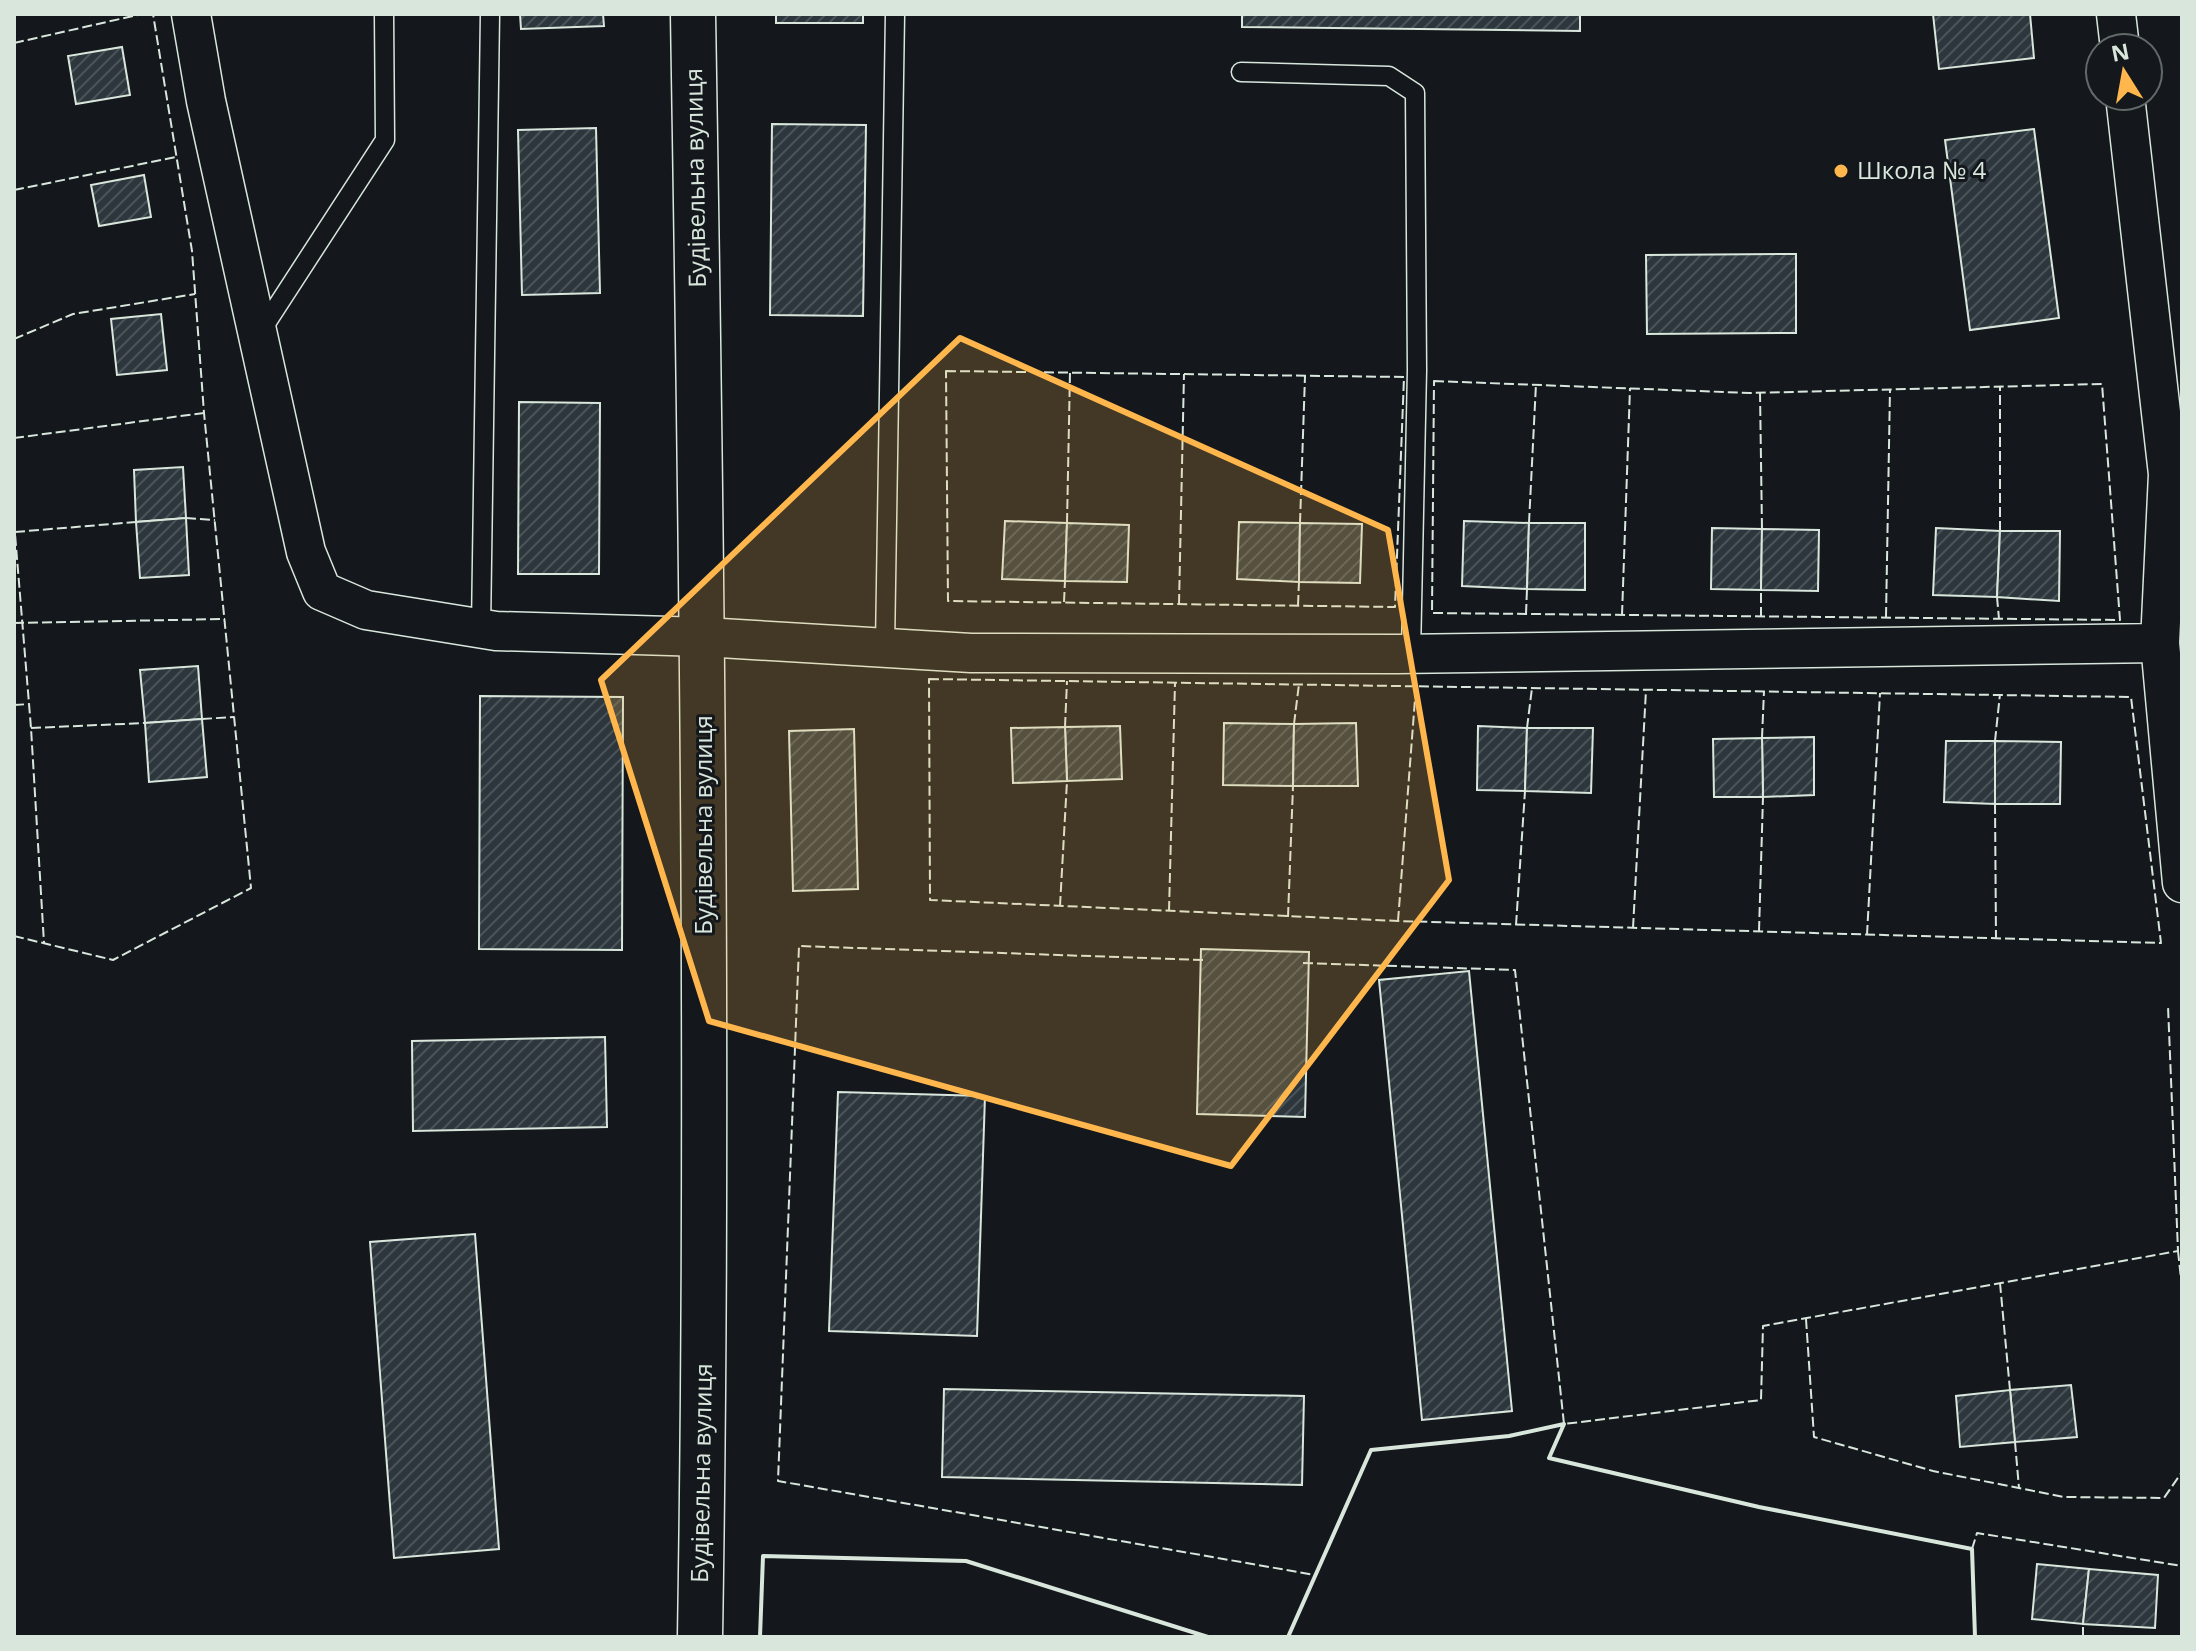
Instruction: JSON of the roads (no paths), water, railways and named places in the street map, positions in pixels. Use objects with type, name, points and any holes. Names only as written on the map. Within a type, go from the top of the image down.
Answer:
[{"type":"street","points":[[191,14],[206,101],[306,552],[322,591],[366,610],[481,629],[704,637],[971,653],[1411,653],[2160,643]]},
{"type":"street","name":"Будівельна вулиця","points":[[693,14],[704,637],[704,1415],[700,1637]]},
{"type":"street","points":[[2127,112],[2168,474],[2160,643],[2182,883]]},
{"type":"lane","points":[[258,335],[385,140],[384,14]]},
{"type":"lane","points":[[481,629],[490,14]]},
{"type":"lane","points":[[885,647],[895,14]]},
{"type":"lane","points":[[1241,72],[1389,76],[1415,93],[1417,370],[1411,653]]},
{"type":"place","name":"Школа № 4","points":[[1841,171]]}]
